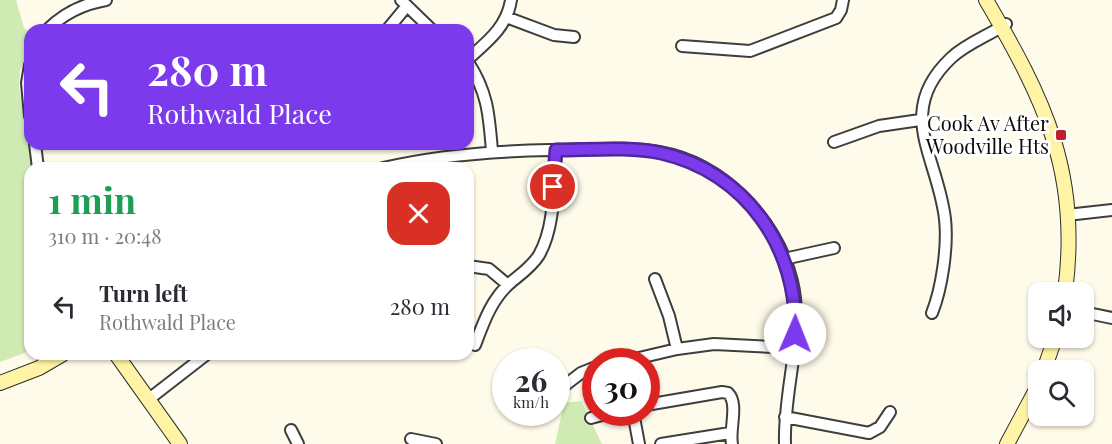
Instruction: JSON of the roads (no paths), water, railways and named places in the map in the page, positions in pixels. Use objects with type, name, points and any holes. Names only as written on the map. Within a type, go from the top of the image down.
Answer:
[{"type":"street","points":[[54,24],[81,6],[106,0]]},
{"type":"street","points":[[474,55],[493,36],[506,17],[511,0]]},
{"type":"street","points":[[682,46],[743,52],[759,49],[831,21],[839,14],[843,0]]},
{"type":"street","points":[[986,0],[1036,76],[1056,126],[1066,164],[1073,264],[1071,282]]},
{"type":"street","points":[[992,0],[1004,26]]},
{"type":"street","points":[[391,24],[404,4],[426,24]]},
{"type":"street","points":[[506,17],[554,34],[574,37]]},
{"type":"street","points":[[932,313],[938,297],[941,277],[945,219],[920,120],[923,102],[945,65],[961,50],[1004,26]]},
{"type":"street","points":[[474,71],[487,99],[492,151]]},
{"type":"street","points":[[834,142],[879,126],[920,120]]},
{"type":"street","points":[[475,345],[491,307],[508,285],[528,269],[542,250],[550,219],[556,150]]},
{"type":"street","points":[[414,162],[449,155],[492,151],[659,153],[684,160],[725,182],[758,213],[784,259],[792,282],[795,302],[794,348],[785,417],[785,444]]},
{"type":"street","points":[[1070,215],[1112,210]]},
{"type":"street","points":[[1066,282],[1070,215]]},
{"type":"street","points":[[784,259],[834,248]]},
{"type":"street","points":[[474,267],[489,269],[508,285]]},
{"type":"street","points":[[655,279],[669,316],[676,349]]},
{"type":"street","points":[[1094,314],[1112,318]]},
{"type":"street","points":[[660,353],[723,344],[794,348]]},
{"type":"street","points":[[0,375],[40,360]]},
{"type":"street","points":[[0,383],[39,368],[53,360]]},
{"type":"street","points":[[121,360],[188,444]]},
{"type":"street","points":[[128,360],[180,444]]},
{"type":"street","points":[[152,397],[199,360]]},
{"type":"street","points":[[660,402],[728,393],[734,403],[731,438],[661,444]]},
{"type":"street","points":[[1007,444],[1028,405]]},
{"type":"street","points":[[785,417],[869,433],[880,427],[890,412]]},
{"type":"street","points":[[1013,444],[1028,417]]},
{"type":"street","points":[[636,426],[639,444]]},
{"type":"street","points":[[291,430],[298,444]]},
{"type":"street","points":[[411,439],[436,444]]},
{"type":"place","name":"Cook Av After Woodville Hts","points":[[1061,135]]}]
